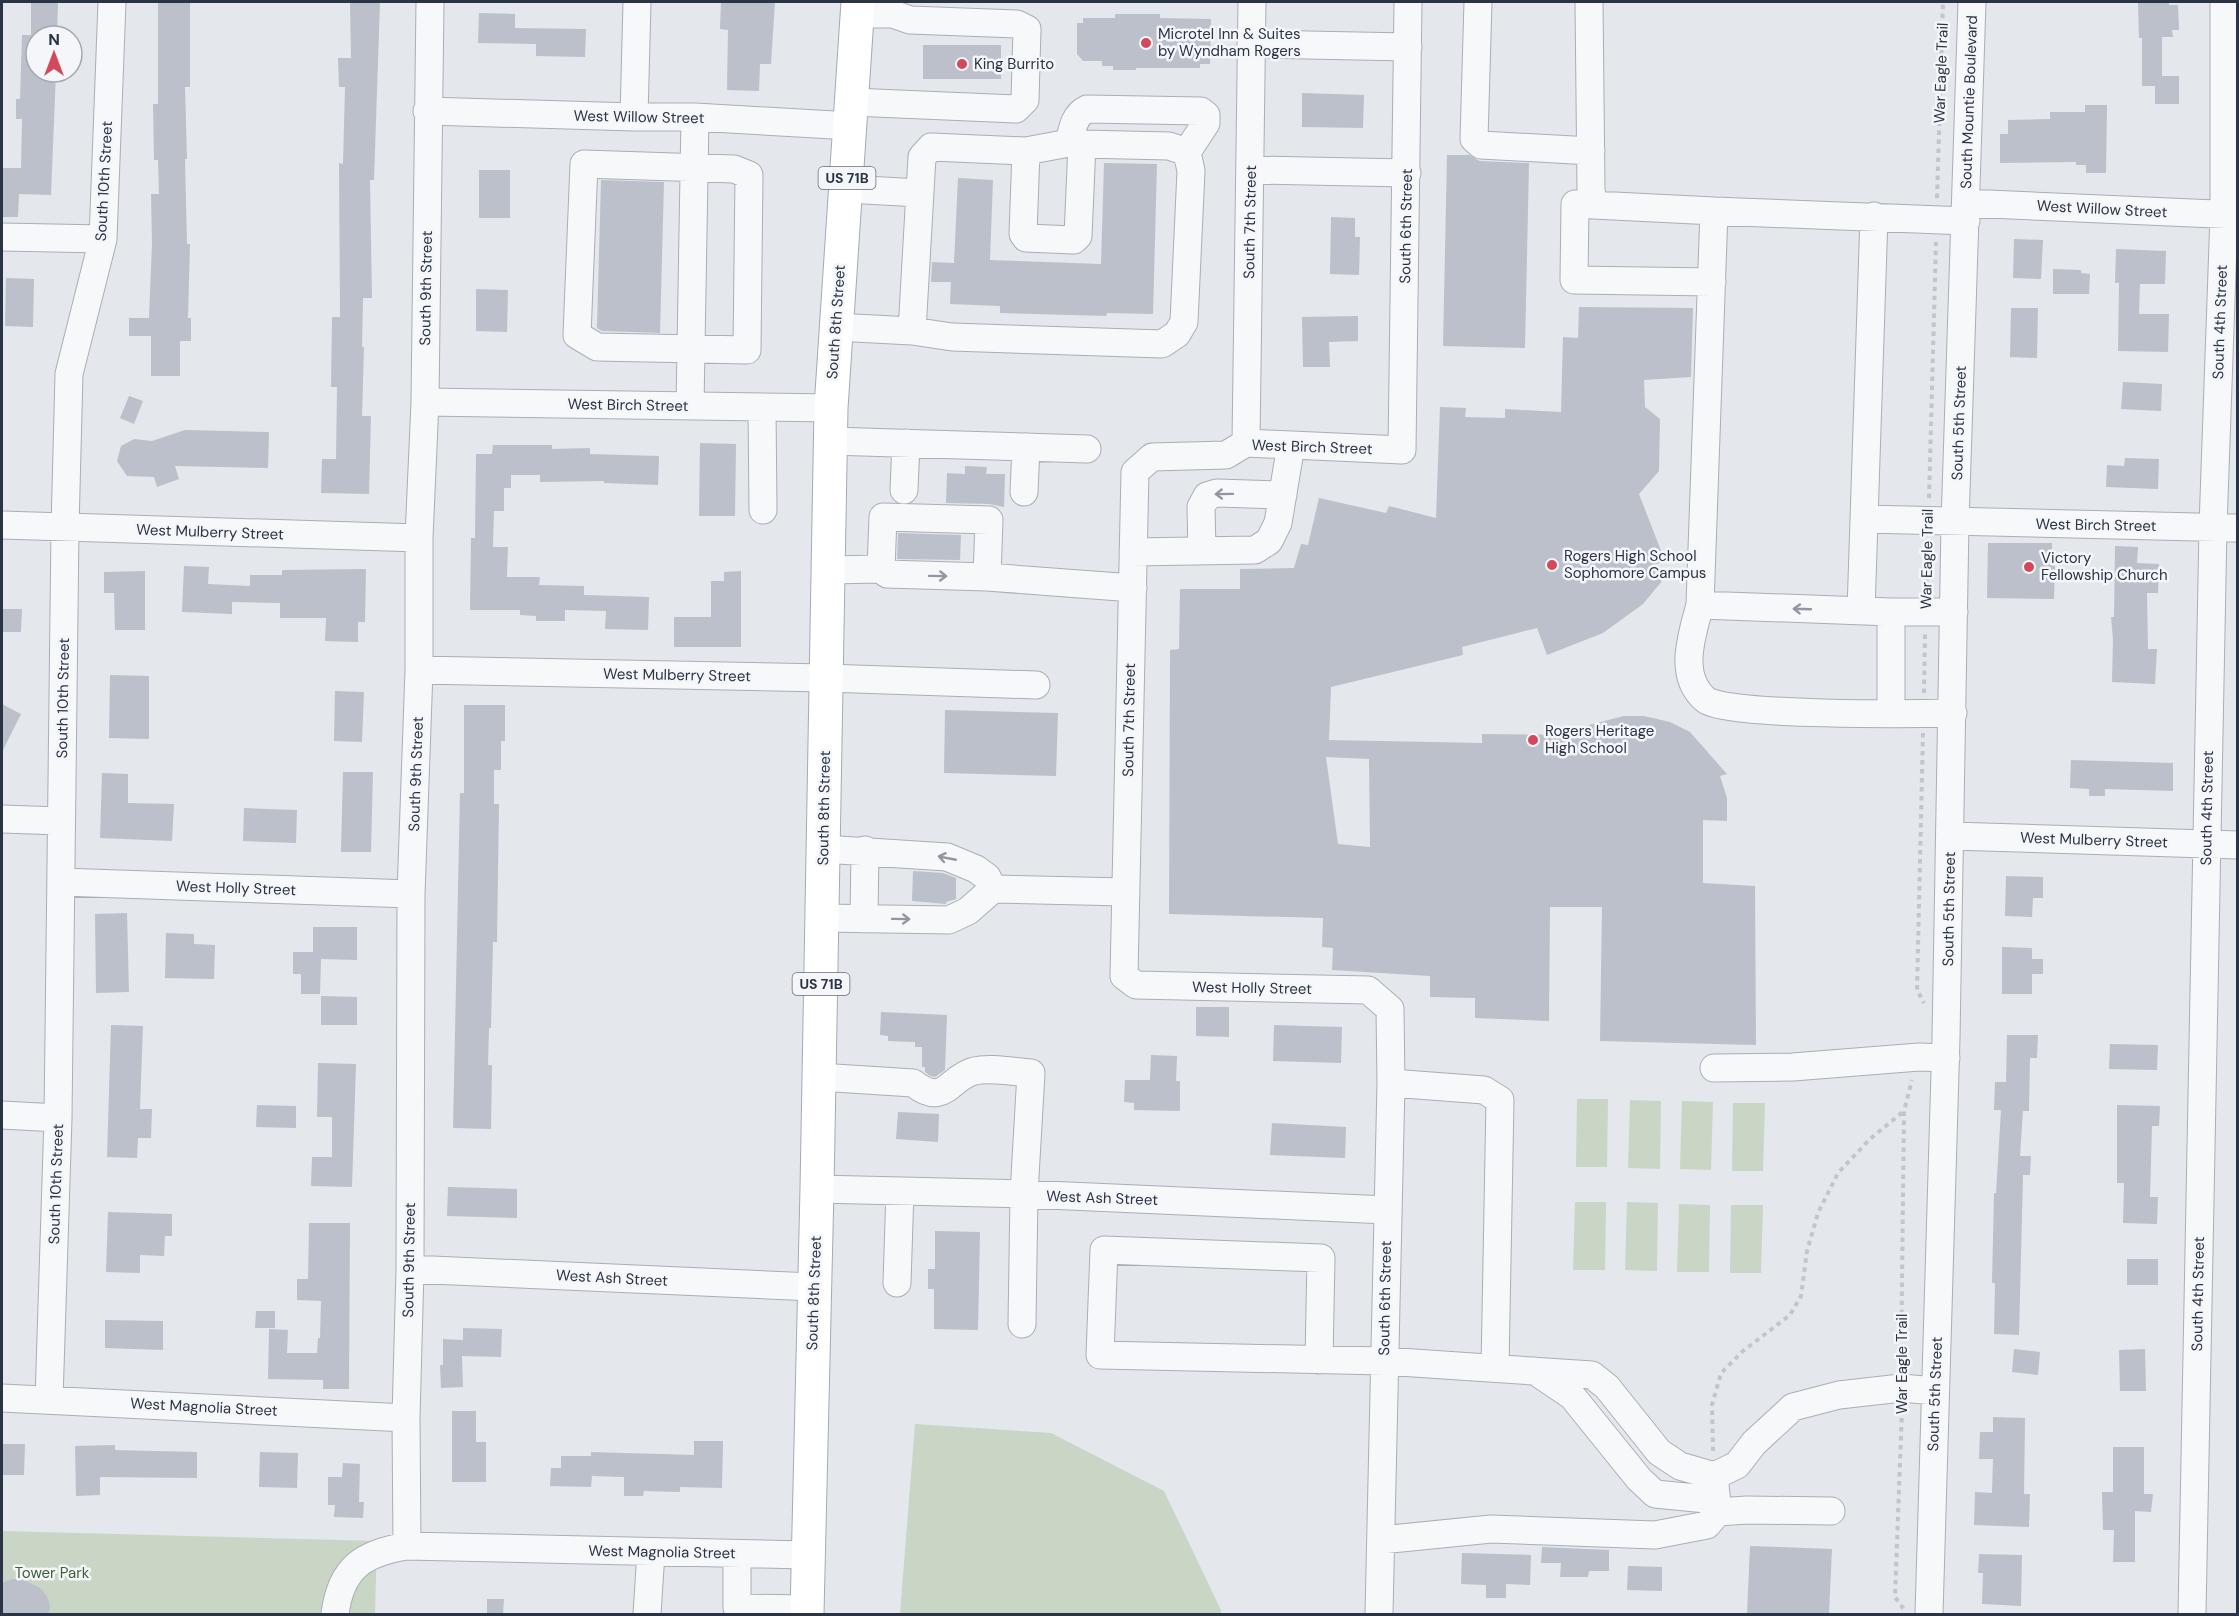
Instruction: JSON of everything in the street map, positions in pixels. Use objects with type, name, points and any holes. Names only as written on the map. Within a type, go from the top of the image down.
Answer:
[{"type":"main road","name":"South 8th Street","points":[[807,1611],[831,408],[858,8]]},
{"type":"street","name":"South 10th Street","points":[[49,1400],[58,1118],[69,374],[103,239],[112,2]]},
{"type":"street","name":"South 9th Street","points":[[407,1546],[411,894],[419,670],[419,538],[425,402],[430,2]]},
{"type":"street","points":[[634,117],[636,2]]},
{"type":"street","name":"South 7th Street","points":[[1246,443],[1252,2]]},
{"type":"street","name":"South 6th Street","points":[[1402,450],[1408,2]]},
{"type":"street","points":[[1478,2],[1474,139],[1481,146],[1591,151]]},
{"type":"street","points":[[1589,2],[1591,190],[1594,205],[1575,204],[1574,280],[1712,282]]},
{"type":"street","name":"South Mountie Boulevard","points":[[1966,212],[1972,2]]},
{"type":"street","name":"South 4th Street","points":[[2192,1614],[2206,843],[2225,528],[2231,215],[2224,2]]},
{"type":"street","name":"West Willow Street","points":[[427,111],[695,117],[1016,109],[1025,100],[1027,29],[1017,24],[910,20],[893,14],[858,8]]},
{"type":"street","points":[[1251,44],[1408,47]]},
{"type":"street","points":[[835,327],[912,331],[952,337],[1162,344],[1177,334],[1184,322],[1191,171],[1187,152],[1206,123],[1206,115],[1201,111],[1087,109],[1081,112],[1073,125],[1076,143],[1078,236],[1074,240],[1026,238],[1023,234],[1026,150]]},
{"type":"street","points":[[690,406],[695,117]]},
{"type":"street","points":[[912,331],[922,157],[931,147],[1026,150],[1076,143],[1169,146],[1187,152]]},
{"type":"street","points":[[584,164],[734,169],[749,176],[747,350],[691,349],[597,347],[577,335],[584,164]]},
{"type":"street","points":[[1251,170],[1407,173]]},
{"type":"street","points":[[846,189],[920,193]]},
{"type":"street","name":"West Willow Street","points":[[1594,205],[1936,219],[1966,212],[2231,215]]},
{"type":"street","points":[[1714,211],[1701,605],[1690,640],[1689,671],[1693,682],[1706,701],[1719,706],[1763,710],[1953,713]]},
{"type":"street","name":"South 5th Street","points":[[1929,1614],[1946,1058],[1955,523],[1966,212]]},
{"type":"street","points":[[1861,611],[1874,216]]},
{"type":"street","points":[[2,237],[103,239]]},
{"type":"street","name":"West Birch Street","points":[[425,402],[831,408]]},
{"type":"street","points":[[762,408],[763,510]]},
{"type":"street","points":[[830,441],[1086,449]]},
{"type":"street","points":[[904,490],[906,443]]},
{"type":"street","name":"West Birch Street","points":[[1152,458],[1226,455],[1246,443],[1402,450]]},
{"type":"street","points":[[1133,552],[1255,550],[1269,541],[1278,523],[1291,445]]},
{"type":"street","points":[[1024,492],[1026,447]]},
{"type":"street","name":"South 7th Street","points":[[1136,985],[1124,976],[1135,472],[1152,458]]},
{"type":"street","points":[[1202,551],[1201,507],[1207,496],[1217,493],[1283,495]]},
{"type":"street","points":[[881,569],[883,517],[989,520],[987,577]]},
{"type":"street","name":"West Birch Street","points":[[1864,519],[2225,528]]},
{"type":"street","name":"West Mulberry Street","points":[[2,525],[419,538]]},
{"type":"street","points":[[828,570],[881,569],[887,574],[987,577],[1132,588]]},
{"type":"street","points":[[1701,605],[1954,612]]},
{"type":"street","points":[[1891,612],[1891,713]]},
{"type":"street","name":"West Mulberry Street","points":[[419,670],[826,678],[1036,685]]},
{"type":"street","points":[[2,819],[61,821]]},
{"type":"street","name":"West Mulberry Street","points":[[1951,836],[2238,845]]},
{"type":"street","points":[[823,849],[947,857],[976,869],[987,877],[993,889]]},
{"type":"street","points":[[864,919],[865,850]]},
{"type":"street","name":"West Holly Street","points":[[61,882],[411,894]]},
{"type":"street","points":[[822,918],[949,920],[968,911],[993,889],[1125,892]]},
{"type":"street","name":"West Holly Street","points":[[1136,985],[1368,990]]},
{"type":"street","name":"South 6th Street","points":[[1368,990],[1390,1010],[1391,1083],[1379,1614]]},
{"type":"street","points":[[1714,1068],[1793,1067],[1919,1057],[1946,1058]]},
{"type":"street","points":[[819,1077],[913,1083],[921,1090],[932,1093],[946,1090],[974,1071],[1031,1073],[1024,1194],[1022,1324]]},
{"type":"street","points":[[1391,1083],[1484,1090],[1500,1100],[1495,1368]]},
{"type":"street","points":[[2,1115],[58,1118]]},
{"type":"street","name":"West Ash Street","points":[[817,1189],[1024,1194],[1387,1210]]},
{"type":"street","points":[[897,1283],[900,1191]]},
{"type":"street","points":[[1319,1360],[1321,1258],[1104,1250],[1100,1355],[1319,1360],[1384,1361],[1592,1375],[1607,1387],[1659,1452],[1717,1496],[1747,1510],[1831,1511]]},
{"type":"street","name":"West Ash Street","points":[[410,1269],[813,1287]]},
{"type":"street","points":[[1535,1371],[1572,1396],[1639,1479],[1655,1494],[1717,1496]]},
{"type":"street","points":[[1381,1540],[1491,1528],[1655,1535],[1707,1525],[1717,1496],[1737,1465],[1754,1443],[1793,1407],[1839,1395],[1901,1389],[1935,1391]]},
{"type":"street","name":"West Magnolia Street","points":[[2,1398],[406,1418]]},
{"type":"street","name":"West Magnolia Street","points":[[335,1614],[341,1589],[350,1572],[365,1558],[381,1550],[407,1546],[808,1555]]},
{"type":"street","points":[[647,1614],[651,1552]]},
{"type":"street","points":[[737,1554],[736,1608],[807,1611]]},
{"type":"path","name":"War Eagle Trail","points":[[1926,1006],[1917,990],[1943,2]]},
{"type":"path","name":"War Eagle Trail","points":[[1905,1614],[1905,1608],[1895,1596],[1902,1411],[1904,1111],[1919,1057]]},
{"type":"path","points":[[1717,1496],[1712,1405],[1721,1373],[1743,1351],[1790,1314],[1801,1296],[1807,1251],[1818,1213],[1838,1173],[1870,1139],[1904,1111]]},
{"type":"green space","points":[[1577,1099],[1608,1099],[1607,1167],[1576,1167]]},
{"type":"green space","points":[[1630,1100],[1661,1101],[1660,1169],[1628,1168]]},
{"type":"green space","points":[[1682,1101],[1713,1102],[1711,1170],[1680,1169]]},
{"type":"green space","points":[[1733,1103],[1765,1103],[1763,1171],[1732,1171]]},
{"type":"green space","points":[[1575,1202],[1606,1202],[1605,1270],[1573,1270]]},
{"type":"green space","points":[[1627,1202],[1658,1203],[1657,1271],[1625,1270]]},
{"type":"green space","points":[[1679,1204],[1710,1205],[1709,1272],[1677,1272]]},
{"type":"green space","points":[[1731,1205],[1763,1205],[1761,1273],[1730,1273]]},
{"type":"green space","points":[[915,1424],[1051,1433],[1164,1491],[1221,1614],[900,1614]]},
{"type":"green space","name":"Tower Park","points":[[2,1531],[377,1541],[375,1614],[2,1614]]},
{"type":"building","points":[[31,2],[58,2],[57,24],[31,24]]},
{"type":"building","points":[[158,2],[190,2],[190,87],[185,87],[187,159],[185,159],[187,244],[190,244],[188,318],[191,318],[191,341],[180,341],[180,376],[151,376],[151,336],[129,336],[129,318],[149,318],[151,194],[159,194],[158,160],[154,160],[153,104],[158,104]]},
{"type":"building","points":[[350,2],[380,2],[374,180],[370,180],[372,298],[363,298],[362,416],[371,416],[369,494],[321,493],[322,459],[336,459],[337,387],[331,387],[332,317],[340,317],[339,163],[343,164],[345,87],[339,87],[338,58],[351,58]]},
{"type":"building","points":[[721,2],[775,2],[771,64],[760,64],[759,91],[727,90],[728,30],[720,29]]},
{"type":"building","points":[[2138,2],[2169,2],[2169,5],[2178,5],[2179,30],[2172,30],[2173,37],[2162,37],[2162,76],[2179,76],[2179,104],[2155,104],[2155,86],[2142,86],[2142,38],[2139,38]]},
{"type":"building","points":[[479,13],[515,14],[515,28],[586,29],[585,57],[536,56],[536,44],[478,43]]},
{"type":"building","name":"Microtel Inn & Suites by Wyndham Rogers","points":[[1115,14],[1160,14],[1160,18],[1211,19],[1210,64],[1200,64],[1200,68],[1113,70],[1113,66],[1102,66],[1102,61],[1083,61],[1077,54],[1077,23],[1083,23],[1083,18],[1115,18]]},
{"type":"building","points":[[22,35],[24,35],[24,84],[56,84],[51,195],[19,194],[18,217],[2,217],[2,168],[21,168],[22,119],[16,119],[16,99],[20,99]]},
{"type":"building","points":[[923,45],[1001,45],[1001,79],[923,79]]},
{"type":"building","points":[[1302,93],[1364,95],[1363,128],[1302,127]]},
{"type":"building","points":[[2085,105],[2107,105],[2106,173],[2086,173],[2086,165],[2076,165],[2076,162],[2000,163],[2000,134],[2008,134],[2008,120],[2050,119],[2050,112],[2085,112]]},
{"type":"building","points":[[1447,155],[1469,155],[1480,161],[1529,163],[1525,348],[1443,346]]},
{"type":"building","points":[[1104,163],[1157,164],[1153,314],[1107,313],[1106,316],[1000,313],[1000,306],[950,304],[951,282],[931,282],[932,262],[954,263],[958,178],[993,180],[990,260],[1101,264]]},
{"type":"building","points":[[479,170],[510,170],[510,218],[479,218]]},
{"type":"building","points":[[601,180],[664,182],[660,333],[602,331],[597,328]]},
{"type":"building","points":[[1331,217],[1355,218],[1355,237],[1360,237],[1359,275],[1330,274]]},
{"type":"building","points":[[2014,239],[2043,240],[2041,279],[2013,278]]},
{"type":"building","points":[[2116,249],[2166,251],[2165,284],[2140,284],[2139,314],[2169,314],[2168,352],[2118,351],[2119,283],[2115,283]]},
{"type":"building","points":[[2053,269],[2081,270],[2081,273],[2090,274],[2089,294],[2053,294]]},
{"type":"building","points":[[6,278],[34,279],[33,327],[5,326]]},
{"type":"building","points":[[476,289],[508,290],[507,332],[476,331]]},
{"type":"building","points":[[1579,307],[1693,308],[1691,377],[1644,380],[1645,407],[1660,419],[1659,471],[1639,494],[1665,561],[1654,565],[1662,581],[1643,604],[1603,633],[1547,655],[1537,628],[1462,647],[1463,655],[1331,687],[1329,740],[1482,743],[1482,734],[1570,735],[1585,726],[1624,716],[1644,716],[1670,722],[1690,732],[1727,774],[1720,776],[1727,798],[1727,821],[1703,820],[1703,883],[1755,886],[1756,1045],[1600,1041],[1602,907],[1550,907],[1549,1021],[1475,1018],[1475,998],[1430,997],[1430,976],[1332,970],[1333,948],[1322,947],[1323,918],[1169,914],[1170,650],[1179,649],[1180,589],[1240,589],[1240,569],[1294,568],[1301,544],[1308,545],[1319,498],[1386,513],[1389,506],[1436,518],[1440,407],[1466,408],[1465,417],[1505,418],[1505,409],[1561,412],[1563,337],[1578,338]],"holes":[[[1326,757],[1369,759],[1370,847],[1338,844]]]},
{"type":"building","points":[[2011,308],[2038,308],[2037,358],[2010,357]]},
{"type":"building","points":[[1358,316],[1358,341],[1329,342],[1330,367],[1303,367],[1302,317]]},
{"type":"building","points":[[2123,382],[2162,384],[2161,411],[2121,409]]},
{"type":"building","points":[[129,396],[143,401],[134,424],[120,418]]},
{"type":"building","points":[[185,430],[269,432],[268,468],[175,466],[179,479],[157,487],[154,477],[127,476],[117,461],[121,446],[134,439],[152,441]]},
{"type":"building","points":[[700,443],[736,444],[735,516],[699,516]]},
{"type":"building","points":[[493,445],[552,445],[552,449],[590,448],[590,454],[659,456],[658,485],[604,483],[604,481],[540,482],[540,475],[511,475],[511,488],[504,488],[504,511],[494,511],[493,547],[508,547],[507,577],[540,577],[539,585],[584,586],[584,595],[649,597],[648,630],[605,629],[606,611],[565,610],[565,621],[536,621],[536,616],[520,615],[520,610],[470,610],[471,538],[475,538],[476,454],[492,454]]},
{"type":"building","points":[[2125,458],[2159,459],[2158,489],[2106,487],[2107,465],[2124,466]]},
{"type":"building","points":[[965,466],[987,467],[986,474],[1005,474],[1004,507],[989,504],[946,503],[947,473],[965,474]]},
{"type":"building","points":[[898,533],[961,535],[960,560],[897,559]]},
{"type":"building","points":[[1988,543],[2052,543],[2052,564],[2055,564],[2054,599],[1987,598]]},
{"type":"building","points":[[2115,546],[2138,547],[2137,563],[2159,564],[2158,593],[2147,593],[2148,649],[2157,649],[2155,684],[2112,682],[2111,617],[2114,617]]},
{"type":"building","points":[[184,566],[209,567],[208,584],[250,586],[250,575],[282,575],[282,570],[366,569],[365,622],[358,622],[358,642],[325,641],[326,618],[280,618],[280,603],[232,602],[232,614],[182,612]]},
{"type":"building","points":[[145,571],[145,630],[115,630],[114,593],[104,593],[104,572]]},
{"type":"building","points":[[741,571],[741,647],[674,647],[674,617],[711,617],[711,581],[724,581],[724,572]]},
{"type":"building","points":[[2,609],[22,609],[21,632],[2,632]]},
{"type":"building","points":[[110,675],[149,676],[149,739],[109,738]]},
{"type":"building","points":[[335,691],[364,692],[362,742],[334,741]]},
{"type":"building","points":[[2,704],[21,714],[2,752]]},
{"type":"building","points":[[464,705],[505,705],[505,741],[501,741],[501,770],[494,770],[494,804],[499,804],[497,942],[493,942],[488,1065],[492,1065],[491,1129],[453,1128],[460,793],[464,793]]},
{"type":"building","points":[[945,710],[1058,713],[1056,776],[944,773]]},
{"type":"building","points":[[2071,760],[2173,763],[2173,791],[2105,789],[2105,796],[2089,796],[2089,789],[2070,788]]},
{"type":"building","points":[[343,772],[373,772],[371,852],[341,852]]},
{"type":"building","points":[[102,773],[128,774],[128,803],[174,804],[172,841],[100,838]]},
{"type":"building","points":[[244,808],[297,810],[296,843],[243,841]]},
{"type":"building","points":[[913,871],[943,873],[956,878],[956,899],[946,904],[912,901]]},
{"type":"building","points":[[2006,876],[2043,877],[2043,898],[2033,898],[2032,917],[2005,916]]},
{"type":"building","points":[[127,913],[129,992],[96,993],[95,914]]},
{"type":"building","points":[[313,927],[357,927],[357,960],[321,959],[320,994],[301,994],[301,974],[293,974],[293,952],[313,952]]},
{"type":"building","points":[[166,933],[194,934],[194,944],[215,945],[214,979],[165,978]]},
{"type":"building","points":[[2002,947],[2032,948],[2032,959],[2043,959],[2043,974],[2032,974],[2032,994],[2002,994]]},
{"type":"building","points":[[321,996],[357,997],[357,1025],[321,1025]]},
{"type":"building","points":[[1196,1007],[1229,1007],[1229,1037],[1196,1036]]},
{"type":"building","points":[[881,1012],[947,1015],[945,1070],[935,1077],[930,1076],[925,1072],[925,1067],[922,1067],[922,1047],[915,1047],[915,1042],[888,1041],[888,1036],[880,1035]]},
{"type":"building","points":[[111,1025],[143,1026],[140,1109],[152,1109],[151,1138],[138,1138],[137,1158],[107,1157]]},
{"type":"building","points":[[1274,1025],[1342,1027],[1341,1063],[1273,1061]]},
{"type":"building","points":[[2007,1035],[2038,1035],[2037,1058],[2030,1058],[2029,1111],[2023,1111],[2020,1156],[2031,1156],[2030,1175],[2023,1175],[2019,1335],[1994,1334],[1995,1283],[1992,1283],[1994,1193],[1996,1193],[2001,1110],[1994,1110],[1995,1082],[2006,1082]]},
{"type":"building","points":[[2110,1044],[2158,1045],[2157,1070],[2109,1069]]},
{"type":"building","points":[[1151,1055],[1177,1056],[1176,1081],[1180,1081],[1180,1111],[1134,1110],[1134,1103],[1124,1102],[1125,1080],[1150,1080]]},
{"type":"building","points":[[318,1063],[356,1064],[352,1187],[311,1186],[312,1157],[332,1157],[332,1117],[317,1117]]},
{"type":"building","points":[[257,1105],[296,1106],[296,1128],[256,1127]]},
{"type":"building","points":[[2117,1105],[2160,1106],[2159,1126],[2152,1126],[2150,1197],[2158,1197],[2157,1224],[2123,1223],[2124,1183],[2117,1183]]},
{"type":"building","points":[[898,1112],[939,1114],[938,1142],[896,1139]]},
{"type":"building","points":[[1272,1123],[1346,1127],[1345,1158],[1270,1155]]},
{"type":"building","points":[[448,1187],[517,1189],[517,1218],[447,1216]]},
{"type":"building","points":[[108,1212],[172,1214],[172,1236],[165,1236],[164,1256],[140,1255],[140,1273],[106,1272]]},
{"type":"building","points":[[309,1223],[350,1223],[349,1389],[323,1389],[323,1380],[268,1379],[269,1329],[288,1330],[287,1353],[317,1353],[318,1338],[320,1338],[321,1301],[297,1300],[297,1279],[308,1279]]},
{"type":"building","points":[[935,1231],[980,1232],[978,1330],[934,1329],[934,1289],[928,1289],[928,1269],[935,1269]]},
{"type":"building","points":[[2127,1259],[2158,1259],[2158,1285],[2127,1285]]},
{"type":"building","points":[[256,1311],[275,1311],[275,1328],[255,1328]]},
{"type":"building","points":[[105,1320],[163,1321],[163,1350],[105,1348]]},
{"type":"building","points":[[463,1328],[502,1329],[501,1357],[462,1356],[463,1387],[441,1388],[440,1365],[443,1365],[443,1339],[463,1340]]},
{"type":"building","points":[[2014,1349],[2040,1352],[2038,1375],[2012,1372]]},
{"type":"building","points":[[2145,1349],[2146,1391],[2120,1391],[2119,1350]]},
{"type":"building","points":[[452,1411],[476,1411],[476,1442],[486,1442],[486,1482],[452,1482]]},
{"type":"building","points":[[1993,1417],[2025,1418],[2024,1494],[2030,1494],[2029,1527],[1974,1525],[1975,1492],[1992,1493],[1993,1459],[1979,1459],[1980,1432],[1993,1432]]},
{"type":"building","points":[[694,1441],[723,1441],[722,1488],[680,1487],[680,1492],[644,1491],[643,1496],[624,1496],[624,1477],[592,1476],[591,1487],[550,1486],[551,1468],[561,1468],[561,1456],[591,1456],[591,1452],[694,1455]]},
{"type":"building","points":[[2,1444],[25,1444],[24,1475],[2,1475]]},
{"type":"building","points":[[115,1445],[115,1450],[197,1452],[197,1478],[100,1477],[100,1495],[76,1496],[75,1446]]},
{"type":"building","points":[[2113,1447],[2144,1447],[2144,1494],[2153,1494],[2151,1512],[2135,1511],[2135,1562],[2113,1562],[2114,1530],[2103,1530],[2102,1492],[2113,1492]]},
{"type":"building","points":[[260,1452],[298,1453],[297,1488],[259,1487]]},
{"type":"building","points":[[343,1463],[360,1464],[359,1502],[364,1502],[363,1518],[334,1517],[335,1505],[328,1505],[328,1477],[342,1477]]},
{"type":"building","points":[[1750,1546],[1832,1549],[1829,1614],[1747,1614]]},
{"type":"building","points":[[1542,1547],[1609,1550],[1609,1571],[1589,1571],[1588,1577],[1560,1577],[1561,1563],[1541,1563]]},
{"type":"building","points":[[1462,1553],[1531,1555],[1530,1585],[1506,1584],[1506,1598],[1486,1598],[1486,1585],[1461,1584]]},
{"type":"building","points":[[1979,1554],[2022,1555],[2021,1606],[1982,1604],[1983,1573],[1978,1573]]},
{"type":"building","points":[[1628,1566],[1662,1567],[1662,1591],[1627,1590]]},
{"type":"building","points":[[12,1579],[22,1579],[40,1588],[47,1596],[50,1606],[49,1614],[2,1614],[2,1583]]},
{"type":"building","points":[[487,1599],[504,1599],[503,1614],[487,1614]]},
{"type":"place","name":"Microtel Inn & Suites by Wyndham Rogers","points":[[1146,43]]},
{"type":"place","name":"King Burrito","points":[[962,64]]},
{"type":"place","name":"Rogers High School Sophomore Campus","points":[[1552,565]]},
{"type":"place","name":"Victory Fellowship Church","points":[[2029,567]]},
{"type":"place","name":"Rogers Heritage High School","points":[[1533,740]]}]
